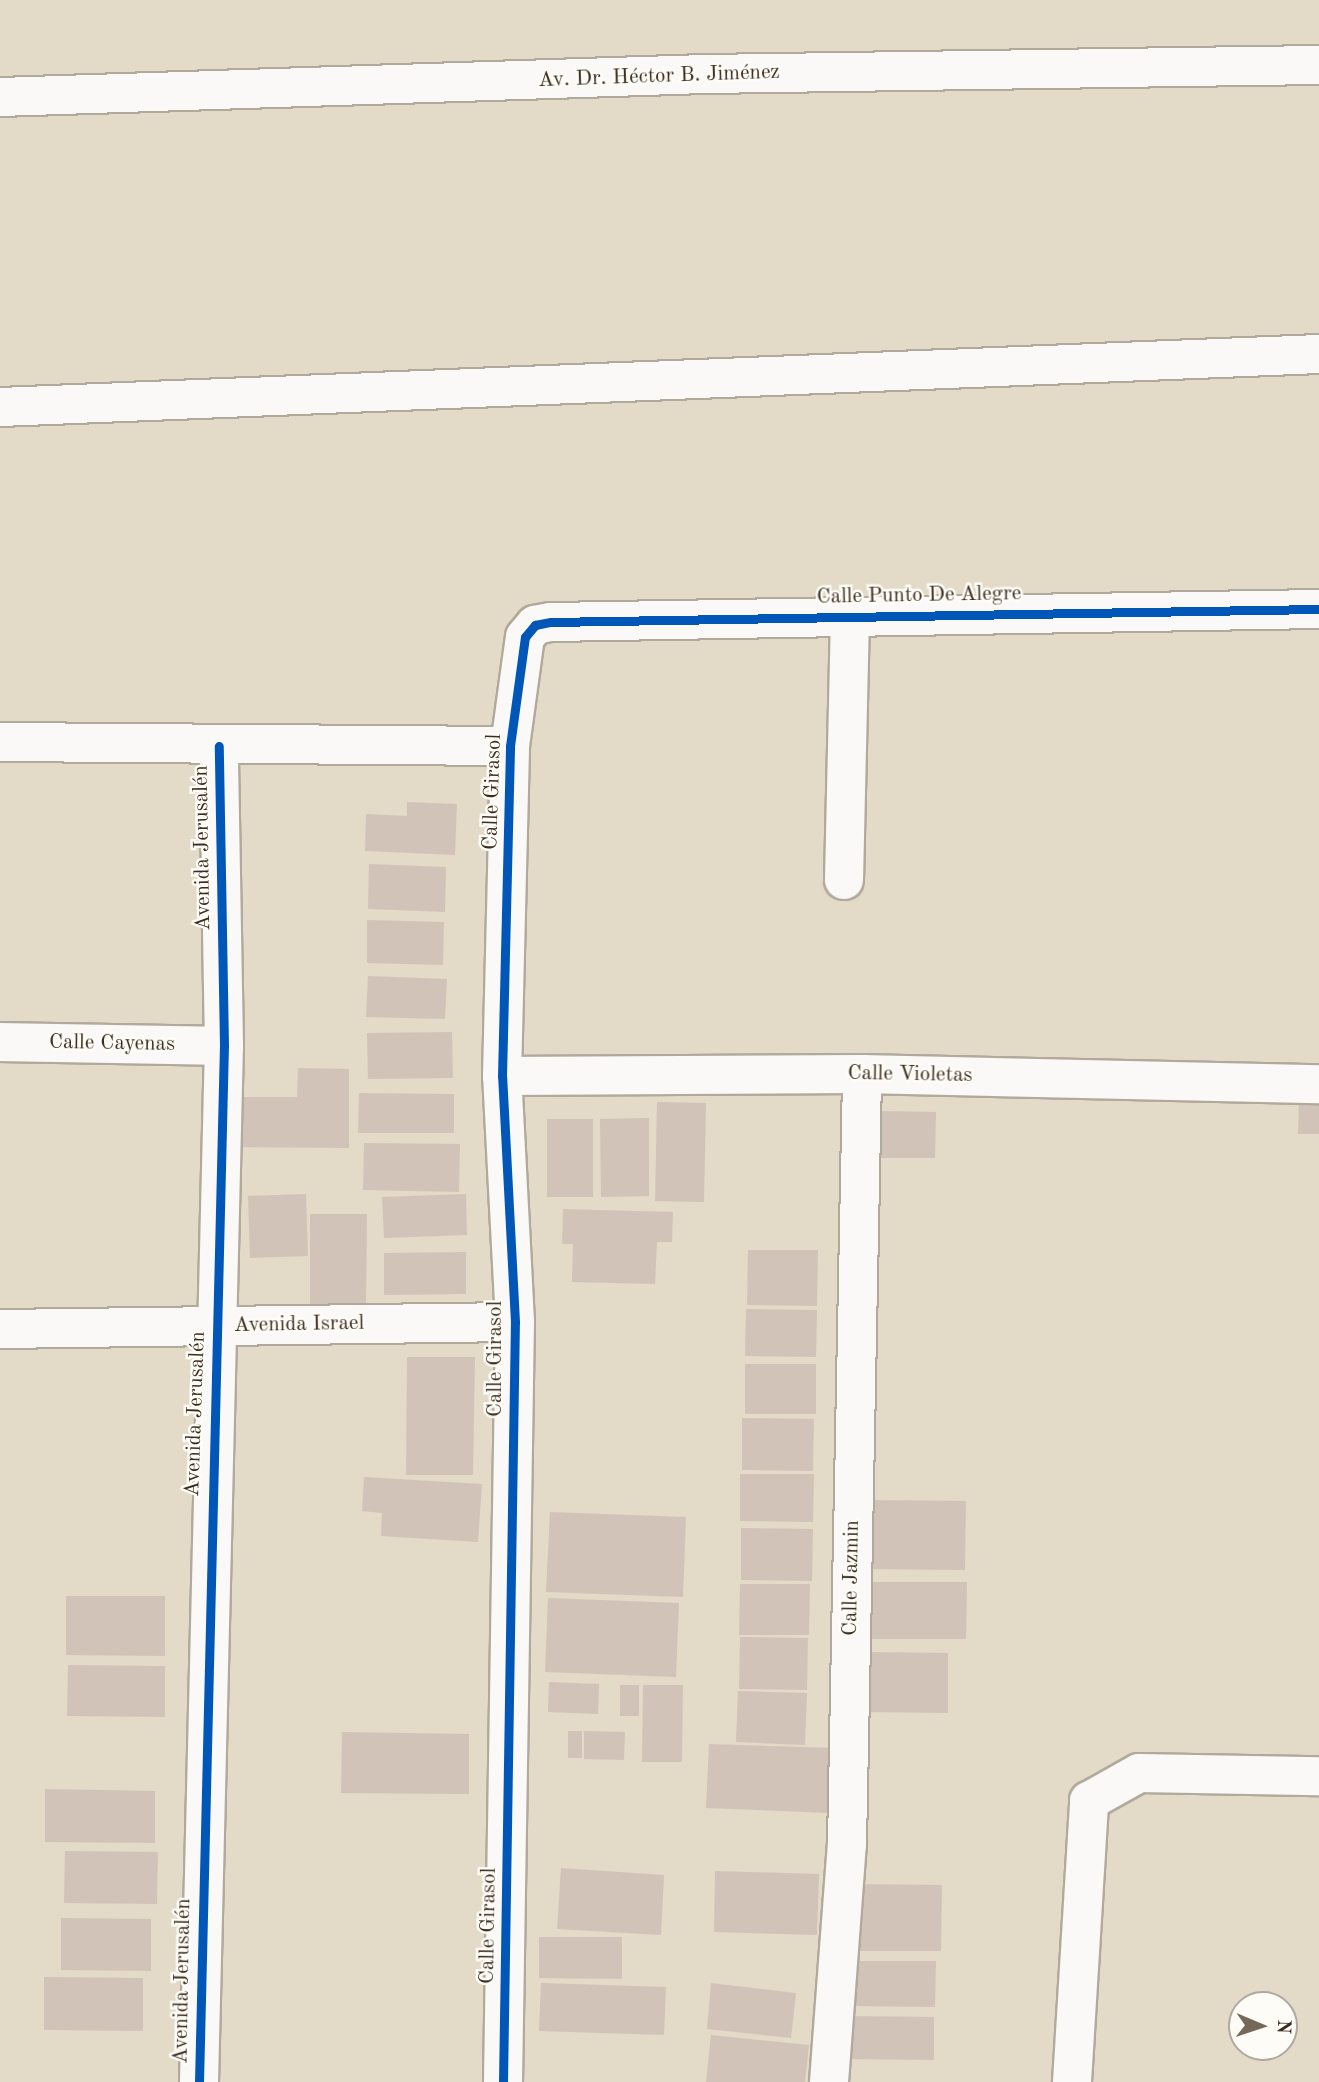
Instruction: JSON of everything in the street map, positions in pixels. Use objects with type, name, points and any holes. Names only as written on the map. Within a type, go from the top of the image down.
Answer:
[{"type":"street","name":"Av. Dr. Héctor B. Jiménez","points":[[0,97],[705,74],[1319,65]]},
{"type":"street","points":[[0,407],[1319,354]]},
{"type":"street","name":"Calle Punto De Alegre","points":[[525,637],[535,625],[551,622],[850,614],[1319,609]]},
{"type":"street","points":[[844,880],[850,614]]},
{"type":"street","name":"Calle Girasol","points":[[503,2082],[515,1322],[502,1076],[510,746],[525,637]]},
{"type":"street","points":[[0,741],[219,746],[510,746]]},
{"type":"street","name":"Avenida Jerusalén","points":[[199,2082],[224,1046],[219,746]]},
{"type":"street","name":"Calle Cayenas","points":[[0,1042],[224,1046]]},
{"type":"street","name":"Calle Violetas","points":[[502,1076],[862,1074],[1319,1084]]},
{"type":"street","name":"Calle Jazmin","points":[[829,2082],[847,1844],[862,1074]]},
{"type":"street","name":"Avenida Israel","points":[[0,1329],[515,1322]]},
{"type":"street","points":[[1072,2082],[1089,1801],[1139,1773],[1319,1776]]},
{"type":"building","points":[[407,802],[457,804],[455,855],[365,851],[366,814],[407,816]]},
{"type":"building","points":[[369,864],[446,867],[445,912],[368,909]]},
{"type":"building","points":[[367,920],[444,922],[443,965],[367,963]]},
{"type":"building","points":[[368,976],[447,979],[445,1019],[366,1017]]},
{"type":"building","points":[[452,1032],[453,1078],[368,1079],[367,1033]]},
{"type":"building","points":[[298,1068],[349,1069],[349,1148],[240,1147],[240,1097],[297,1097]]},
{"type":"building","points":[[359,1093],[454,1094],[454,1133],[358,1133]]},
{"type":"building","points":[[1299,1099],[1319,1100],[1319,1134],[1298,1134]]},
{"type":"building","points":[[657,1102],[706,1103],[704,1202],[655,1201]]},
{"type":"building","points":[[879,1111],[936,1112],[935,1158],[878,1158]]},
{"type":"building","points":[[649,1118],[649,1196],[601,1197],[600,1119]]},
{"type":"building","points":[[547,1119],[593,1119],[593,1197],[547,1197]]},
{"type":"building","points":[[364,1143],[460,1144],[459,1192],[363,1190]]},
{"type":"building","points":[[306,1194],[308,1256],[250,1258],[248,1196]]},
{"type":"building","points":[[466,1194],[467,1235],[384,1238],[382,1197]]},
{"type":"building","points":[[563,1209],[673,1212],[672,1242],[657,1242],[655,1284],[572,1282],[573,1244],[562,1244]]},
{"type":"building","points":[[310,1214],[367,1214],[366,1308],[310,1308]]},
{"type":"building","points":[[748,1250],[818,1250],[817,1306],[747,1305]]},
{"type":"building","points":[[466,1252],[466,1294],[384,1295],[384,1253]]},
{"type":"building","points":[[746,1309],[817,1310],[816,1357],[745,1356]]},
{"type":"building","points":[[407,1357],[475,1357],[473,1475],[406,1475]]},
{"type":"building","points":[[745,1364],[816,1364],[816,1414],[745,1414]]},
{"type":"building","points":[[742,1418],[814,1419],[813,1471],[742,1470]]},
{"type":"building","points":[[740,1474],[814,1474],[813,1522],[740,1521]]},
{"type":"building","points":[[364,1477],[482,1484],[478,1542],[381,1536],[382,1513],[362,1511]]},
{"type":"building","points":[[869,1500],[966,1501],[965,1570],[868,1569]]},
{"type":"building","points":[[550,1512],[686,1517],[683,1597],[546,1592]]},
{"type":"building","points":[[741,1528],[813,1529],[812,1581],[741,1580]]},
{"type":"building","points":[[870,1582],[967,1582],[966,1639],[869,1639]]},
{"type":"building","points":[[740,1584],[810,1584],[809,1635],[739,1635]]},
{"type":"building","points":[[66,1596],[165,1596],[165,1656],[66,1655]]},
{"type":"building","points":[[548,1598],[679,1603],[676,1677],[545,1672]]},
{"type":"building","points":[[740,1637],[808,1638],[807,1690],[739,1689]]},
{"type":"building","points":[[868,1652],[948,1653],[948,1713],[867,1712]]},
{"type":"building","points":[[68,1665],[165,1666],[165,1717],[67,1716]]},
{"type":"building","points":[[549,1682],[599,1684],[598,1714],[548,1712]]},
{"type":"building","points":[[620,1685],[639,1685],[639,1716],[620,1716]]},
{"type":"building","points":[[643,1685],[683,1685],[682,1762],[642,1762]]},
{"type":"building","points":[[738,1691],[807,1693],[805,1745],[736,1742]]},
{"type":"building","points":[[568,1731],[582,1731],[582,1758],[568,1758]]},
{"type":"building","points":[[584,1731],[625,1732],[624,1760],[584,1759]]},
{"type":"building","points":[[342,1732],[469,1734],[469,1794],[341,1793]]},
{"type":"building","points":[[709,1744],[834,1748],[831,1813],[706,1808]]},
{"type":"building","points":[[45,1789],[155,1791],[155,1843],[45,1842]]},
{"type":"building","points":[[65,1851],[158,1852],[157,1904],[64,1903]]},
{"type":"building","points":[[561,1868],[664,1875],[661,1935],[557,1929]]},
{"type":"building","points":[[715,1871],[819,1874],[817,1935],[714,1932]]},
{"type":"building","points":[[852,1884],[942,1885],[941,1951],[852,1951]]},
{"type":"building","points":[[61,1918],[151,1919],[151,1971],[61,1970]]},
{"type":"building","points":[[539,1937],[622,1937],[622,1979],[539,1978]]},
{"type":"building","points":[[849,1961],[936,1961],[935,2007],[849,2006]]},
{"type":"building","points":[[44,1977],[143,1978],[143,2031],[44,2030]]},
{"type":"building","points":[[541,1983],[666,1987],[664,2035],[539,2031]]},
{"type":"building","points":[[711,1983],[796,1993],[791,2038],[707,2029]]},
{"type":"building","points":[[847,2016],[934,2017],[934,2060],[846,2059]]},
{"type":"building","points":[[711,2035],[809,2045],[805,2082],[706,2082]]},
{"type":"cycle path","points":[[503,2082],[515,1322],[502,1076],[510,746],[525,637],[535,625],[551,622],[1319,609]]},
{"type":"cycle path","points":[[199,2082],[224,1046],[219,746]]}]
